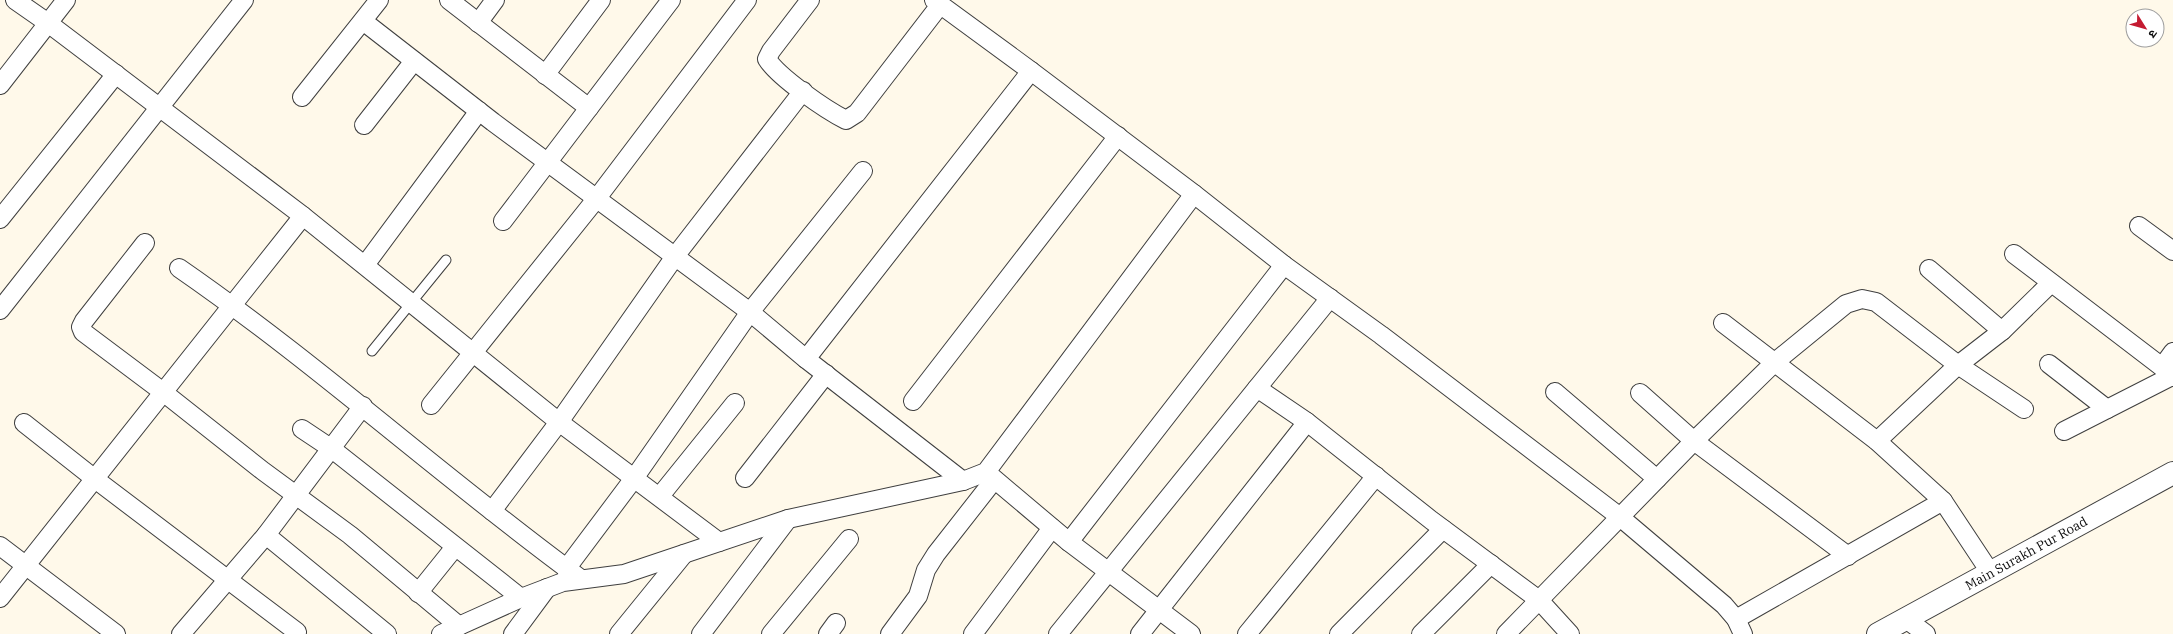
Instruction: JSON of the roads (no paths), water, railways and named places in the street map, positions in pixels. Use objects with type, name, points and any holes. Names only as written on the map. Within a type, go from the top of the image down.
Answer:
[{"type":"street","points":[[15,0],[116,74],[302,216],[475,352],[559,422],[635,477],[719,542]]},
{"type":"street","points":[[0,86],[66,0]]},
{"type":"street","points":[[0,310],[244,0]]},
{"type":"street","points":[[302,97],[379,0]]},
{"type":"street","points":[[449,0],[589,108]]},
{"type":"street","points":[[478,23],[495,0]]},
{"type":"street","points":[[545,75],[602,0]]},
{"type":"street","points":[[504,221],[672,0]]},
{"type":"street","points":[[431,405],[597,198],[747,0]]},
{"type":"street","points":[[810,0],[771,51],[767,59],[772,67],[838,116],[846,120],[851,118],[937,2],[1118,136],[1284,266],[1330,298],[1620,517],[1724,605],[1740,627],[1848,556],[1943,501]]},
{"type":"street","points":[[363,21],[479,111],[676,255],[750,312],[806,359],[963,481]]},
{"type":"street","points":[[364,125],[414,61]]},
{"type":"street","points":[[806,359],[1031,71]]},
{"type":"street","points":[[0,219],[116,74]]},
{"type":"street","points":[[492,511],[559,422],[676,255],[803,91]]},
{"type":"street","points":[[365,265],[479,111]]},
{"type":"street","points":[[913,401],[1118,136]]},
{"type":"street","points":[[566,569],[635,477],[750,312],[863,171]]},
{"type":"street","points":[[890,634],[918,596],[926,570],[936,554],[990,476],[1194,194]]},
{"type":"street","points":[[0,598],[302,216]]},
{"type":"street","points":[[2139,226],[2173,251]]},
{"type":"street","points":[[145,243],[84,321],[81,327],[88,337],[163,392],[350,535],[459,626]]},
{"type":"street","points":[[2014,254],[2169,373]]},
{"type":"street","points":[[1069,542],[1284,266]]},
{"type":"street","points":[[179,268],[232,305],[363,406],[492,511],[581,579]]},
{"type":"street","points":[[1929,269],[2002,331]]},
{"type":"street","points":[[1877,442],[1958,365],[2002,331],[2051,283]]},
{"type":"street","points":[[1058,634],[1330,298]]},
{"type":"street","points":[[1506,634],[1694,441],[1775,362],[1846,304],[1862,299],[1876,302],[1958,365],[2024,409]]},
{"type":"street","points":[[1722,323],[1775,362],[1877,442],[1943,501],[1990,572]]},
{"type":"street","points":[[2064,431],[2107,409],[2169,373],[2173,352]]},
{"type":"street","points":[[2048,364],[2107,409]]},
{"type":"street","points":[[745,478],[826,374]]},
{"type":"street","points":[[1257,388],[1307,422],[1443,529],[1539,600],[1570,634]]},
{"type":"street","points":[[1555,392],[1657,479]]},
{"type":"street","points":[[1640,393],[1694,441],[1848,556]]},
{"type":"street","points":[[660,496],[735,403]]},
{"type":"street","points":[[181,634],[266,535],[363,406]]},
{"type":"street","points":[[1140,634],[1307,422]]},
{"type":"street","points":[[24,423],[95,479],[297,632]]},
{"type":"street","points":[[302,429],[332,449],[521,598]]},
{"type":"street","name":"Main Surakh Pur Road","points":[[1878,634],[2173,473]]},
{"type":"street","points":[[441,634],[521,598],[563,582],[624,574],[788,518],[990,476]]},
{"type":"street","points":[[990,476],[1069,542],[1191,634]]},
{"type":"street","points":[[1247,634],[1376,476]]},
{"type":"street","points":[[701,634],[788,518]]},
{"type":"street","points":[[973,634],[1052,528]]},
{"type":"street","points":[[1339,634],[1443,529]]},
{"type":"street","points":[[266,535],[387,634]]},
{"type":"street","points":[[771,634],[849,539]]},
{"type":"street","points":[[0,546],[116,634]]},
{"type":"street","points":[[418,593],[455,547]]},
{"type":"street","points":[[619,634],[684,554]]},
{"type":"street","points":[[1421,634],[1491,564]]},
{"type":"street","points":[[513,634],[548,588]]},
{"type":"street","points":[[1906,619],[1926,634]]},
{"type":"lane","points":[[372,351],[446,260]]}]
